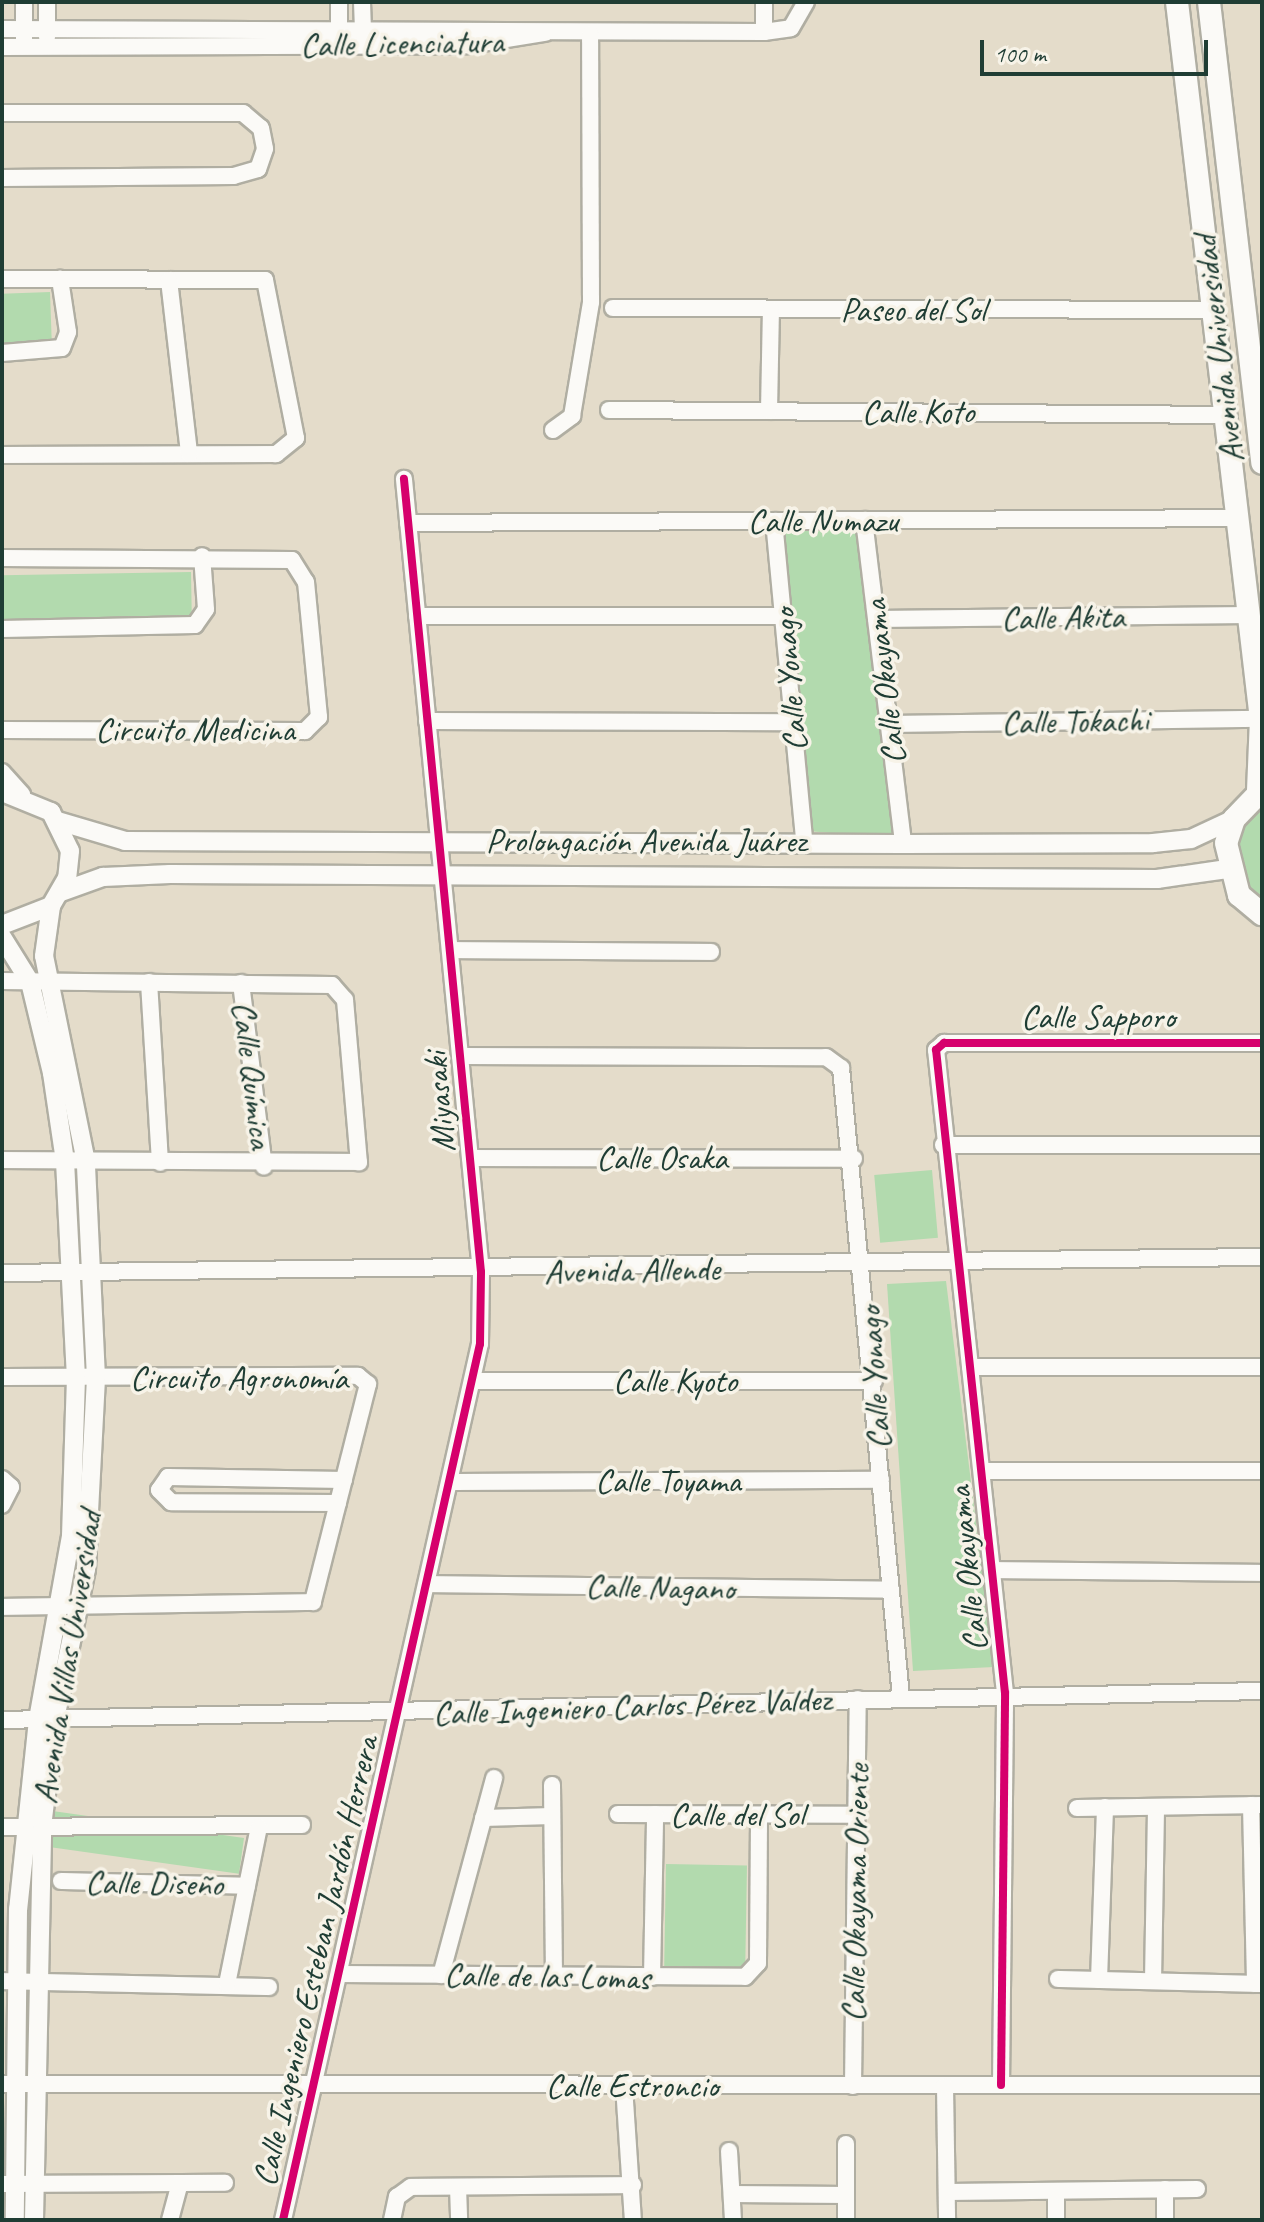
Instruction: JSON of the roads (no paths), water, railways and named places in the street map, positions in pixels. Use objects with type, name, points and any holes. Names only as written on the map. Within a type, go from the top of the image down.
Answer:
[{"type":"main road","name":"Avenida Universidad","points":[[1177,2],[1261,719],[1260,791]]},
{"type":"main road","name":"Avenida Universidad","points":[[1209,2],[1259,402],[1262,463]]},
{"type":"main road","points":[[1260,791],[1234,819],[1227,869],[1262,915]]},
{"type":"street","points":[[24,2],[24,38]]},
{"type":"street","points":[[47,2],[47,38]]},
{"type":"street","points":[[339,2],[339,46]]},
{"type":"street","points":[[362,2],[363,46]]},
{"type":"street","points":[[764,2],[764,32]]},
{"type":"street","points":[[545,33],[764,32],[791,28],[806,2]]},
{"type":"street","name":"Calle Licenciatura","points":[[47,38],[340,28],[531,26],[545,33]]},
{"type":"street","name":"Calle Licenciatura","points":[[2,29],[24,38],[339,46],[501,44],[545,33]]},
{"type":"street","points":[[553,430],[572,416],[591,302],[590,34]]},
{"type":"street","name":"Calle Licenciatura","points":[[2,47],[24,38]]},
{"type":"street","points":[[2,113],[243,113],[256,119],[265,149],[258,169],[234,176],[2,178]]},
{"type":"street","points":[[2,279],[269,283],[296,438],[276,454],[2,455]]},
{"type":"street","points":[[2,353],[62,348],[68,332],[60,279]]},
{"type":"street","points":[[169,280],[189,454]]},
{"type":"street","name":"Paseo del Sol","points":[[613,308],[1213,310]]},
{"type":"street","points":[[769,411],[771,310]]},
{"type":"street","name":"Calle Koto","points":[[609,410],[1226,415]]},
{"type":"street","name":"Miyasaki","points":[[397,1713],[454,1482],[475,1381],[481,1272],[404,479]]},
{"type":"street","name":"Calle Numazu","points":[[408,523],[1239,518]]},
{"type":"street","name":"Calle Okayama","points":[[864,520],[903,844]]},
{"type":"street","name":"Calle Yonago","points":[[774,521],[804,840]]},
{"type":"street","points":[[2,629],[195,625],[206,609],[202,556]]},
{"type":"street","name":"Circuito Medicina","points":[[2,558],[285,558],[303,571],[314,729],[2,730]]},
{"type":"street","name":"Calle Akita","points":[[876,619],[1249,615]]},
{"type":"street","points":[[417,616],[783,616]]},
{"type":"street","name":"Calle Tokachi","points":[[889,724],[1261,719]]},
{"type":"street","points":[[427,721],[793,722]]},
{"type":"street","points":[[2,772],[22,794],[58,821]]},
{"type":"street","points":[[2,792],[22,794]]},
{"type":"street","name":"Prolongación Avenida Juárez","points":[[58,821],[125,841],[804,840],[903,844],[1153,843],[1191,839],[1234,819]]},
{"type":"street","name":"Avenida Villas Universidad","points":[[15,2220],[7,2184],[9,1981],[34,1827],[61,1607],[76,1377],[65,1161],[39,982],[56,899],[70,851],[58,821]]},
{"type":"street","name":"Prolongación Avenida Juárez","points":[[2,925],[56,899],[118,875],[1199,878],[1227,869]]},
{"type":"street","name":"Avenida Villas Universidad","points":[[2,937],[39,982],[86,1162],[93,1273],[96,1378],[80,1607],[46,1719]]},
{"type":"street","points":[[450,950],[711,952]]},
{"type":"street","points":[[2,981],[332,985],[345,1000],[359,1162],[264,1167],[3,1157]]},
{"type":"street","points":[[149,982],[160,1163]]},
{"type":"street","name":"Calle Química","points":[[241,983],[264,1167]]},
{"type":"street","name":"Calle Sapporo","points":[[936,1050],[944,1043],[1262,1043]]},
{"type":"street","name":"Calle Okayama","points":[[936,1050],[943,1145],[995,1570],[1005,1693],[1001,2085]]},
{"type":"street","name":"Calle Yonago","points":[[460,1056],[836,1062],[846,1078],[901,1697]]},
{"type":"street","points":[[943,1145],[1262,1145]]},
{"type":"street","name":"Calle Osaka","points":[[470,1158],[854,1159]]},
{"type":"street","name":"Avenida Allende","points":[[2,1273],[481,1272],[865,1266],[957,1260],[1262,1257]]},
{"type":"street","points":[[970,1367],[1262,1367]]},
{"type":"street","name":"Circuito Agronomía","points":[[2,1377],[358,1376],[368,1389],[313,1602],[2,1607]]},
{"type":"street","name":"Calle Kyoto","points":[[475,1381],[874,1381]]},
{"type":"street","points":[[983,1471],[1262,1471]]},
{"type":"street","points":[[338,1503],[171,1502],[159,1490],[168,1477],[344,1480]]},
{"type":"street","name":"Calle Toyama","points":[[454,1482],[881,1480]]},
{"type":"street","points":[[2,1505],[11,1494],[5,1481]]},
{"type":"street","points":[[995,1570],[1262,1573]]},
{"type":"street","name":"Calle Nagano","points":[[430,1584],[891,1590]]},
{"type":"street","name":"Calle Ingeniero Carlos Pérez Valdez","points":[[2,1720],[397,1713],[1005,1693],[1262,1691]]},
{"type":"street","name":"Calle Okayama Oriente","points":[[853,2086],[858,1699]]},
{"type":"street","name":"Calle Ingeniero Esteban Jardón Herrera","points":[[283,2220],[397,1713]]},
{"type":"street","points":[[441,1975],[494,1778]]},
{"type":"street","points":[[552,1785],[554,1976]]},
{"type":"street","points":[[1058,1979],[1258,1984],[1256,1805],[1077,1808]]},
{"type":"street","points":[[1099,1980],[1105,1807]]},
{"type":"street","points":[[1153,1981],[1156,1807]]},
{"type":"street","name":"Calle del Sol","points":[[618,1814],[856,1815]]},
{"type":"street","points":[[652,1977],[655,1814]]},
{"type":"street","name":"Calle de las Lomas","points":[[340,1974],[652,1977],[753,1974],[759,1815]]},
{"type":"street","points":[[483,1818],[552,1816]]},
{"type":"street","points":[[2,1827],[302,1825]]},
{"type":"street","name":"Avenida Villas Universidad","points":[[34,1827],[34,2220]]},
{"type":"street","points":[[227,1984],[259,1827]]},
{"type":"street","name":"Calle Diseño","points":[[61,1881],[247,1886]]},
{"type":"street","points":[[9,1981],[269,1987]]},
{"type":"street","name":"Calle Estroncio","points":[[8,2084],[1262,2085]]},
{"type":"street","points":[[624,2086],[633,2220]]},
{"type":"street","points":[[945,2086],[947,2220]]},
{"type":"street","points":[[846,2144],[846,2220]]},
{"type":"street","points":[[729,2151],[733,2220]]},
{"type":"street","points":[[170,2220],[180,2183]]},
{"type":"street","points":[[7,2184],[225,2183]]},
{"type":"street","points":[[392,2220],[397,2197],[411,2187],[633,2185]]},
{"type":"street","points":[[458,2187],[459,2220]]},
{"type":"street","points":[[1165,2189],[1165,2220]]},
{"type":"street","points":[[948,2192],[1197,2189]]},
{"type":"street","points":[[1056,2191],[1056,2220]]},
{"type":"street","points":[[732,2194],[846,2195]]}]
